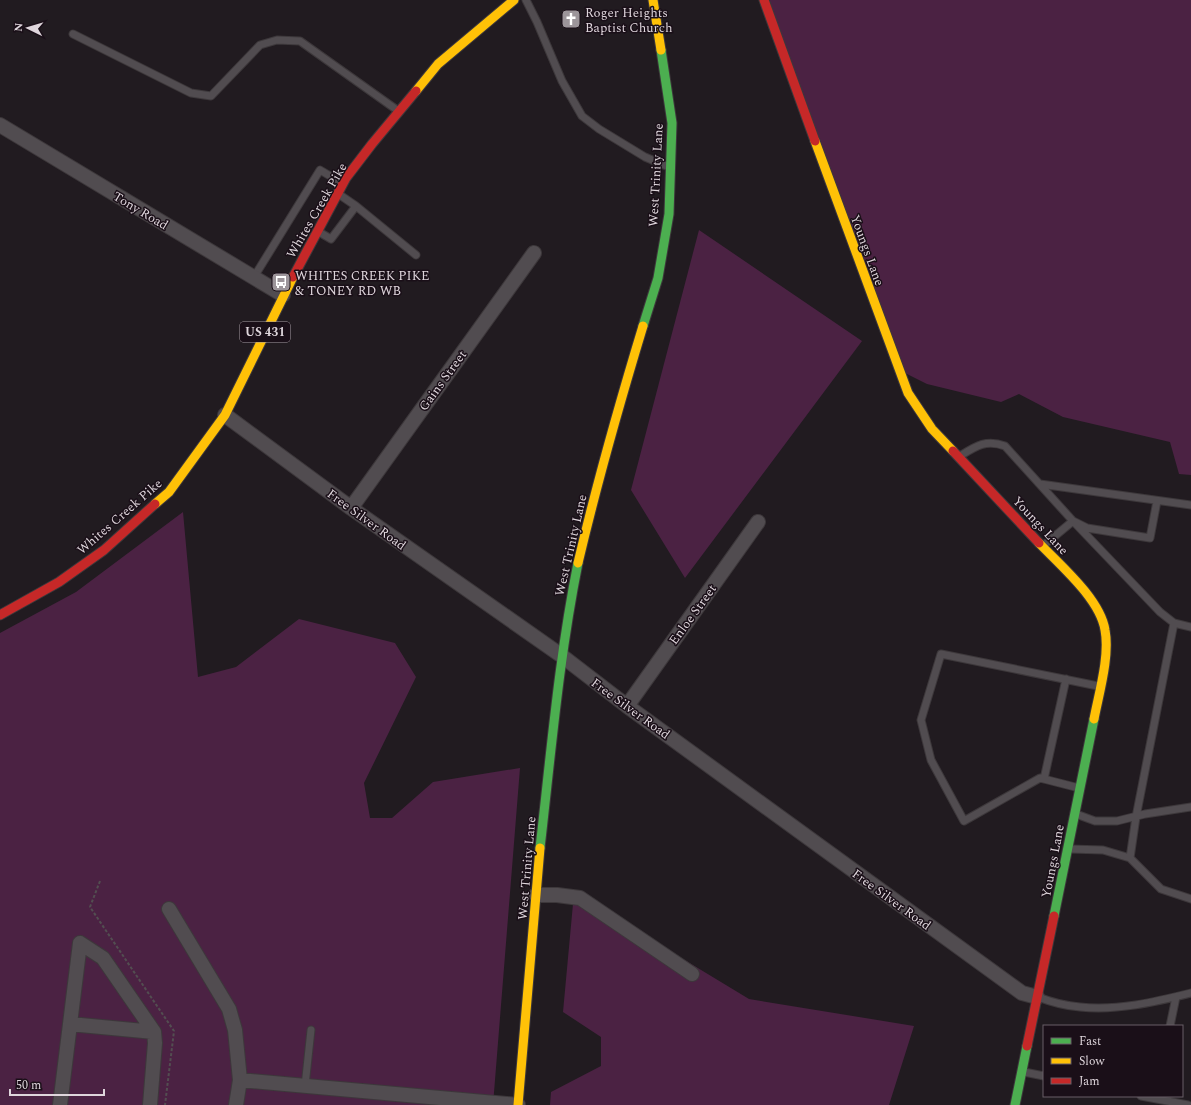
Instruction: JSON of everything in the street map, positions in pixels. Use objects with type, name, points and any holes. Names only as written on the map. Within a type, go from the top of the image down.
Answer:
[{"type":"main road","name":"Whites Creek Pike","points":[[0,614],[59,582],[104,550],[169,492],[225,415],[283,295],[346,178],[438,64],[514,0]]},
{"type":"main road","name":"West Trinity Lane","points":[[518,1105],[536,895],[562,656],[569,607],[590,509],[618,408],[658,278],[669,214],[672,123],[653,0]]},
{"type":"main road","name":"Youngs Lane","points":[[764,0],[876,309],[908,393],[916,408],[932,429],[1084,590],[1096,604],[1103,618],[1107,649],[1075,814],[1015,1105]]},
{"type":"street","name":"Tony Road","points":[[0,125],[283,295]]},
{"type":"street","name":"Gains Street","points":[[351,508],[534,253]]},
{"type":"street","name":"Free Silver Road","points":[[225,415],[351,508],[562,656],[627,706],[1022,993],[1037,997]]},
{"type":"street","name":"Enloe Street","points":[[627,706],[758,522]]},
{"type":"street","points":[[536,895],[557,895],[580,898],[692,974]]},
{"type":"street","points":[[169,909],[229,1009],[235,1030],[240,1080],[236,1105]]},
{"type":"street","points":[[60,1105],[80,943],[103,958],[154,1032],[155,1043],[150,1105]]},
{"type":"street","points":[[70,1024],[154,1032]]},
{"type":"street","points":[[240,1080],[305,1086],[407,1100],[518,1105]]},
{"type":"lane","points":[[526,0],[562,81],[582,116],[599,129],[645,157],[671,168]]},
{"type":"lane","points":[[73,34],[191,93],[212,96],[260,45],[277,40],[300,41],[398,112]]},
{"type":"lane","points":[[254,277],[320,170],[344,184]]},
{"type":"lane","points":[[338,194],[356,206],[416,255]]},
{"type":"lane","points":[[318,231],[331,239],[356,206]]},
{"type":"lane","points":[[959,457],[976,446],[986,443],[997,443],[1005,446],[1073,521],[1160,612],[1174,623],[1191,627]]},
{"type":"lane","points":[[1040,484],[1191,505]]},
{"type":"lane","points":[[1073,521],[1087,528],[1150,538],[1156,500]]},
{"type":"lane","points":[[1043,546],[1073,521]]},
{"type":"lane","points":[[1130,858],[1136,817],[1174,623]]},
{"type":"lane","points":[[1080,788],[1040,778],[964,821],[931,760],[921,720],[941,654],[1100,686]]},
{"type":"lane","points":[[1044,780],[1066,679]]},
{"type":"lane","points":[[1075,814],[1095,821],[1117,821],[1191,807]]},
{"type":"lane","points":[[1068,848],[1103,850],[1130,858],[1161,889],[1191,899]]},
{"type":"lane","points":[[1037,997],[1080,1007],[1106,1008],[1176,997],[1191,993]]},
{"type":"lane","points":[[1170,1025],[1176,997]]},
{"type":"lane","points":[[305,1086],[311,1030]]},
{"type":"lane","points":[[1022,1071],[1043,1076]]},
{"type":"lane","points":[[1154,1097],[1188,1105]]},
{"type":"shaded area","points":[[764,0],[1191,0],[1191,475],[1179,474],[1170,442],[1063,417],[1019,394],[1001,402],[927,384],[899,370]]},
{"type":"shaded area","points":[[699,230],[862,341],[685,578],[631,490]]},
{"type":"shaded area","points":[[183,512],[198,677],[236,667],[299,619],[395,643],[416,677],[364,783],[370,818],[392,818],[433,782],[520,768],[493,1105],[0,1105],[0,633],[76,592]]},
{"type":"shaded area","points":[[574,893],[749,999],[914,1026],[889,1105],[550,1105],[551,1092],[601,1066],[601,1037],[563,1012]]},
{"type":"traffic: fast","points":[[643,326],[658,278],[669,214],[672,123],[661,50]]},
{"type":"traffic: fast","points":[[540,848],[561,669],[571,598],[578,563]]},
{"type":"traffic: fast","points":[[1054,916],[1094,719]]},
{"type":"traffic: fast","points":[[1015,1105],[1027,1046]]},
{"type":"traffic: slow","points":[[416,91],[438,64],[514,0]]},
{"type":"traffic: slow","points":[[653,0],[661,50]]},
{"type":"traffic: slow","points":[[815,141],[908,393],[932,429],[953,451]]},
{"type":"traffic: slow","points":[[155,504],[169,492],[225,415],[293,277]]},
{"type":"traffic: slow","points":[[578,563],[625,385],[643,326]]},
{"type":"traffic: slow","points":[[1039,543],[1068,572],[1088,595],[1102,618],[1105,630],[1106,651],[1094,719]]},
{"type":"traffic: slow","points":[[518,1105],[540,848]]},
{"type":"traffic: jam","points":[[764,0],[815,141]]},
{"type":"traffic: jam","points":[[293,277],[346,178],[416,91]]},
{"type":"traffic: jam","points":[[953,451],[1039,543]]},
{"type":"traffic: jam","points":[[0,615],[59,582],[104,550],[155,504]]},
{"type":"traffic: jam","points":[[1027,1046],[1054,916]]},
{"type":"place","name":"Roger Heights Baptist Church","points":[[571,19]]},
{"type":"place","name":"WHITES CREEK PIKE & TONEY RD WB","points":[[281,282]]}]
